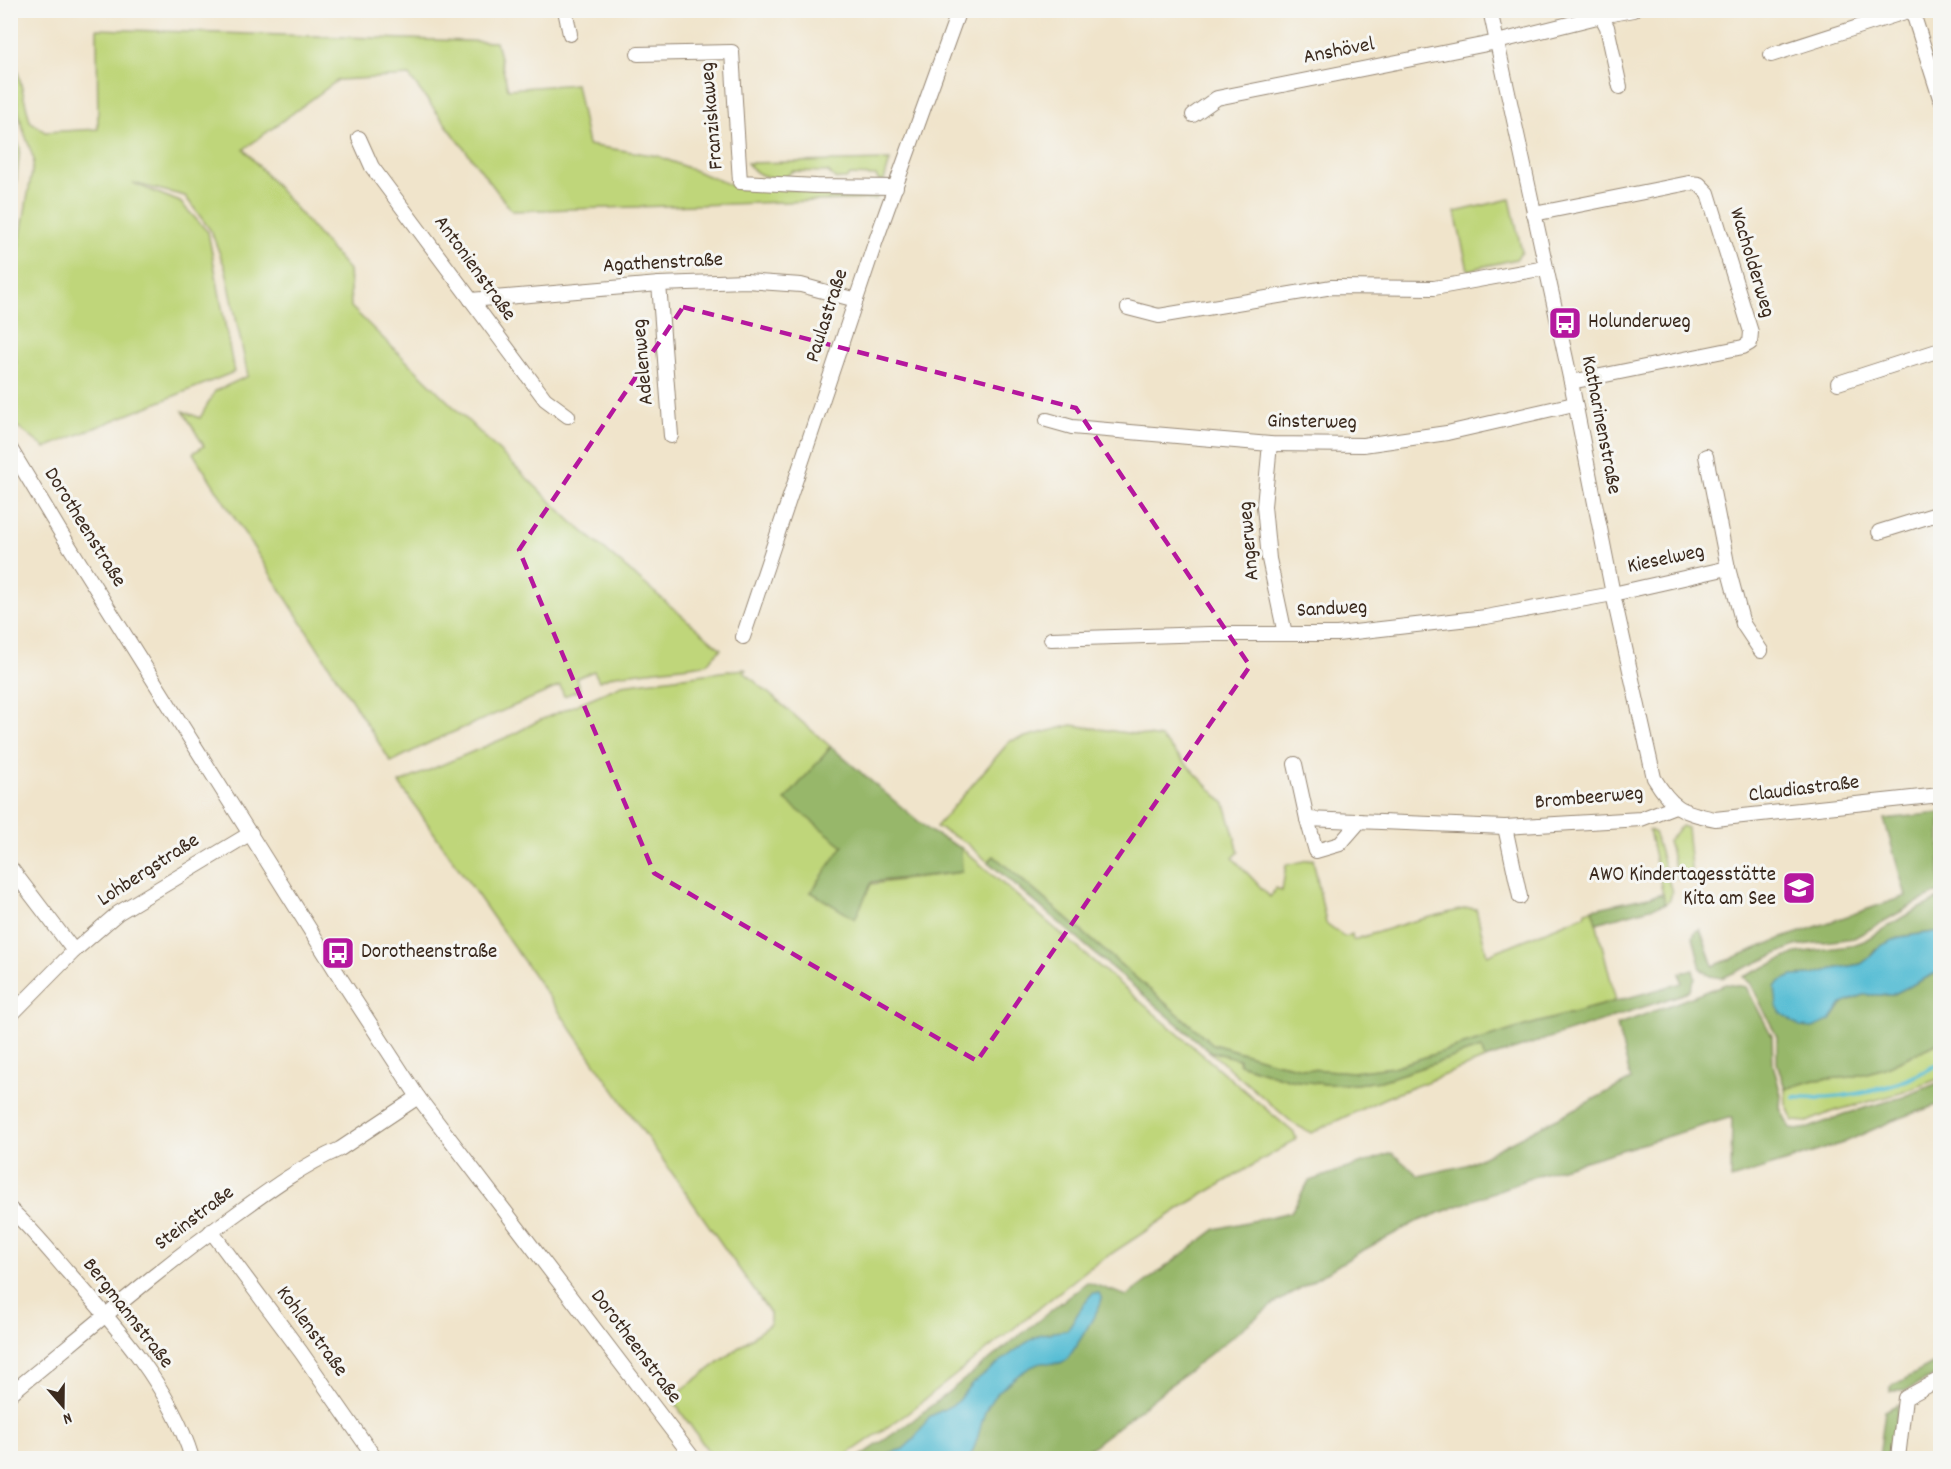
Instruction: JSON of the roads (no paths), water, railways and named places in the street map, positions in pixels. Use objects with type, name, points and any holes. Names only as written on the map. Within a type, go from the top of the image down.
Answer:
[{"type":"street","points":[[565,10],[570,34]]},
{"type":"street","name":"Paulastraße","points":[[743,637],[856,300],[959,10]]},
{"type":"street","name":"Katharinenstraße","points":[[1490,10],[1654,778],[1666,798],[1675,806]]},
{"type":"street","name":"Anshövel","points":[[1193,115],[1217,98],[1497,42],[1599,13],[1633,10]]},
{"type":"street","points":[[1771,55],[1911,10],[1941,98]]},
{"type":"street","points":[[1599,13],[1607,27],[1620,87]]},
{"type":"street","name":"Franziskaweg","points":[[638,54],[732,52],[740,182],[896,187]]},
{"type":"street","name":"Antonienstraße","points":[[359,138],[372,167],[545,399],[568,416]]},
{"type":"street","name":"Wacholderweg","points":[[1534,214],[1689,183],[1699,184],[1708,193],[1751,332],[1750,343],[1743,347],[1571,382]]},
{"type":"street","points":[[1128,308],[1159,316],[1332,287],[1434,288],[1545,268]]},
{"type":"street","name":"Agathenstraße","points":[[471,300],[659,284],[746,281],[801,285],[856,300]]},
{"type":"street","name":"Adelenweg","points":[[659,284],[671,436]]},
{"type":"street","points":[[1838,383],[1941,350]]},
{"type":"street","name":"Ginsterweg","points":[[1047,420],[1072,427],[1270,444],[1363,446],[1447,433],[1574,404]]},
{"type":"street","name":"Angerweg","points":[[1270,444],[1264,506],[1269,559],[1285,634]]},
{"type":"street","name":"Dorotheenstraße","points":[[10,448],[341,979],[418,1097],[693,1458]]},
{"type":"street","name":"Kieselweg","points":[[1706,456],[1728,568],[1743,624],[1761,651]]},
{"type":"street","points":[[1879,532],[1941,513]]},
{"type":"street","name":"Kieselweg","points":[[1613,594],[1728,568]]},
{"type":"street","name":"Sandweg","points":[[1051,639],[1336,634],[1486,617],[1613,594]]},
{"type":"street","points":[[1295,764],[1316,850],[1340,844],[1359,821]]},
{"type":"street","name":"Claudiastraße","points":[[1675,806],[1696,815],[1715,819],[1744,818],[1941,795]]},
{"type":"street","name":"Brombeerweg","points":[[1307,819],[1505,826],[1641,819],[1675,806]]},
{"type":"street","points":[[1505,826],[1520,897]]},
{"type":"street","name":"Lohbergstraße","points":[[10,1016],[40,983],[118,913],[250,833]]},
{"type":"street","points":[[10,867],[74,951]]},
{"type":"street","name":"Steinstraße","points":[[10,1394],[211,1232],[273,1187],[340,1149],[418,1097]]},
{"type":"street","name":"Bergmannstraße","points":[[10,1209],[106,1315],[153,1377],[186,1440],[192,1458]]},
{"type":"street","name":"Kohlenstraße","points":[[211,1232],[301,1352],[368,1456]]},
{"type":"street","points":[[1898,1458],[1905,1398],[1941,1379]]},
{"type":"water","points":[[1940,931],[1940,971],[1892,995],[1863,995],[1842,1004],[1831,1020],[1813,1028],[1800,1027],[1781,1013],[1777,1006],[1775,987],[1781,981],[1792,976],[1813,975],[1861,964],[1880,946],[1900,937]]},
{"type":"water","points":[[1093,1293],[1099,1293],[1101,1302],[1068,1358],[1059,1363],[1036,1365],[1016,1377],[997,1393],[988,1405],[976,1444],[969,1458],[873,1458],[903,1449],[914,1439],[929,1417],[956,1403],[971,1384],[1024,1344],[1041,1334],[1067,1330]]},
{"type":"waterway","points":[[1794,1097],[1832,1097],[1870,1091],[1907,1079],[1940,1062]]},
{"type":"place","name":"Holunderweg","points":[[1565,323]]},
{"type":"place","name":"AWO Kindertagesstätte Kita am See","points":[[1799,888]]},
{"type":"place","name":"Dorotheenstraße","points":[[338,953]]}]
